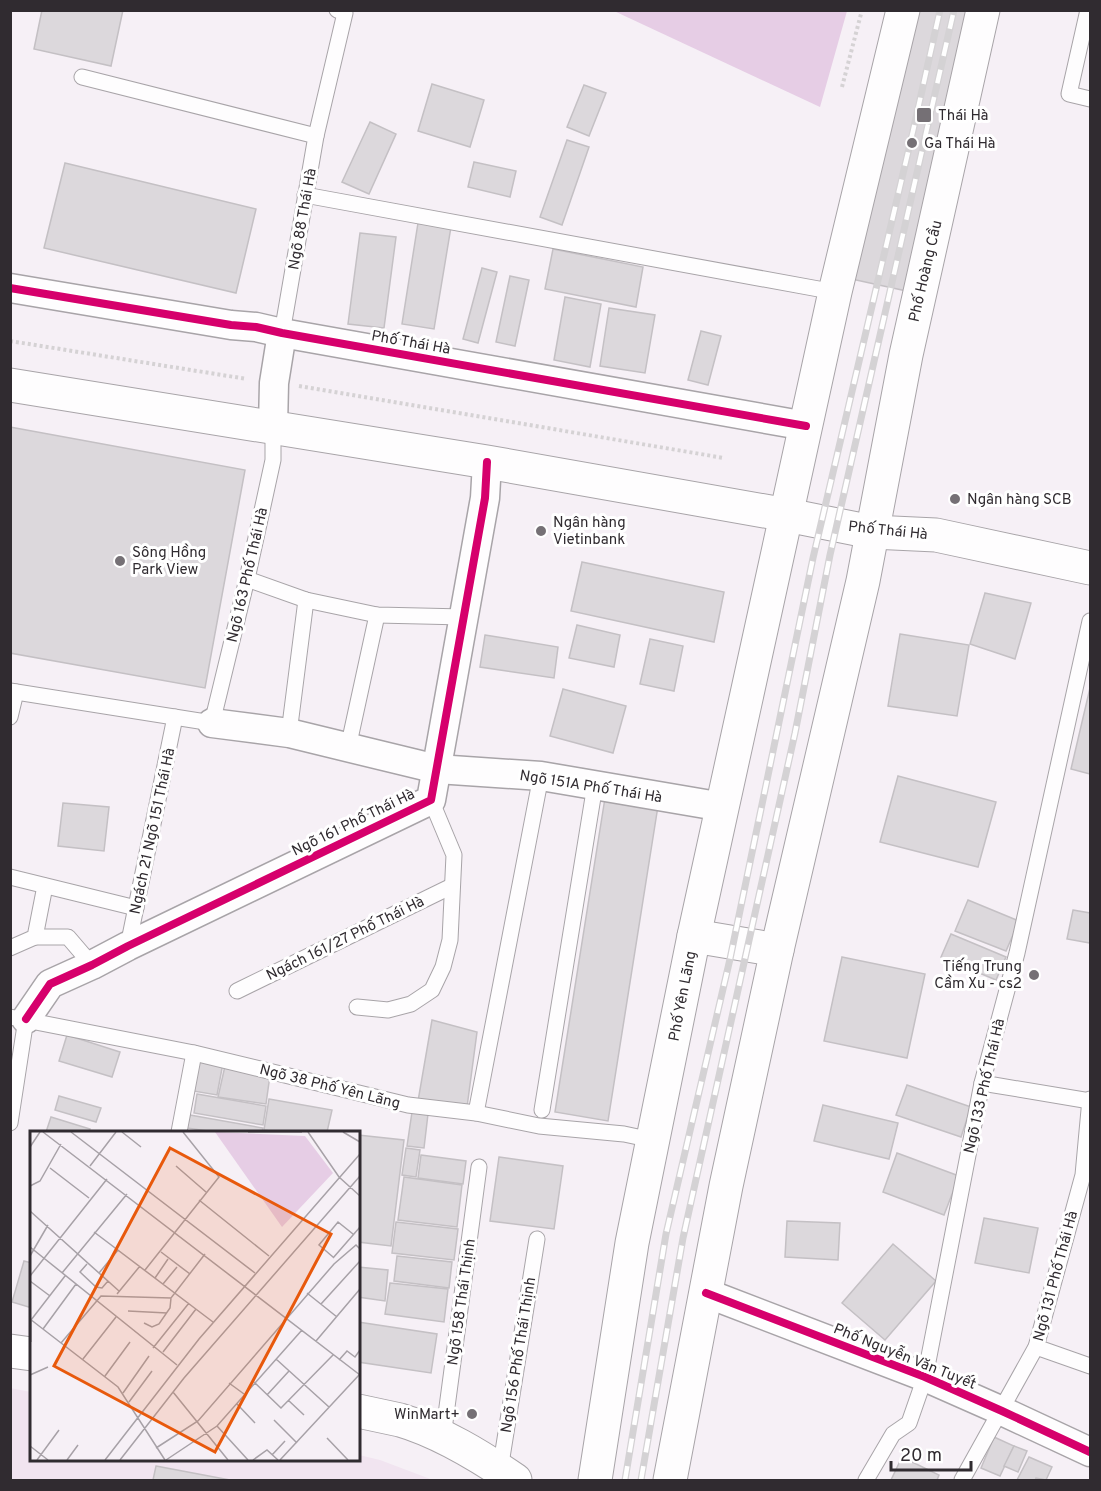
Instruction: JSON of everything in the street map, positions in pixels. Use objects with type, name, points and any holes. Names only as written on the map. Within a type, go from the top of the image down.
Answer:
[{"type":"main road","points":[[787,515],[835,292],[903,10]]},
{"type":"main road","name":"Phố Hoàng Cầu","points":[[872,532],[909,343],[983,10]]},
{"type":"main road","name":"Phố Thái Hà","points":[[10,385],[487,462],[872,532],[936,535],[1090,568]]},
{"type":"main road","name":"Phố Yên Lãng","points":[[595,1480],[632,1243],[652,1140],[694,936],[787,515]]},
{"type":"main road","points":[[670,1480],[726,1186],[777,950],[863,581],[872,532]]},
{"type":"main road","points":[[694,936],[777,950]]},
{"type":"main road","points":[[10,1351],[30,1354]]},
{"type":"main road","points":[[360,1411],[401,1420],[443,1437],[507,1475]]},
{"type":"street","name":"Phố Thái Hà","points":[[10,288],[231,325],[256,327],[806,426]]},
{"type":"street","name":"Ngõ 88 Thái Hà","points":[[273,427],[274,383],[282,333]]},
{"type":"street","name":"Ngõ 161 Phố Thái Hà","points":[[18,1018],[50,984],[431,800],[485,498],[487,462]]},
{"type":"street","name":"Ngõ 151A Phố Thái Hà","points":[[212,723],[289,733],[437,769],[541,776],[723,807]]},
{"type":"street","name":"Phố Nguyễn Văn Tuyết","points":[[706,1293],[925,1377],[1090,1452]]},
{"type":"lane","points":[[1088,10],[1069,94],[1090,99]]},
{"type":"lane","name":"Ngõ 88 Thái Hà","points":[[282,333],[305,195],[341,12]]},
{"type":"lane","points":[[82,77],[316,136]]},
{"type":"lane","points":[[305,195],[835,292]]},
{"type":"lane","name":"Ngõ 163 Phố Thái Hà","points":[[212,723],[273,460],[273,427]]},
{"type":"lane","points":[[247,579],[306,600],[377,615],[464,617]]},
{"type":"lane","points":[[289,733],[306,600]]},
{"type":"lane","points":[[348,748],[377,615]]},
{"type":"lane","name":"Ngõ 133 Phố Thái Hà","points":[[866,1480],[893,1434],[909,1423],[925,1377],[982,1083],[1017,953],[1090,621]]},
{"type":"lane","points":[[10,717],[13,691],[212,723]]},
{"type":"lane","name":"Ngách 21 Ngõ 151 Thái Hà","points":[[128,946],[175,717]]},
{"type":"lane","points":[[476,1113],[541,776]]},
{"type":"lane","points":[[542,1110],[595,785]]},
{"type":"lane","points":[[357,1007],[388,1010],[411,1004],[432,990],[443,967],[450,940],[454,855],[431,800]]},
{"type":"lane","points":[[10,877],[136,908]]},
{"type":"lane","points":[[35,937],[45,886]]},
{"type":"lane","name":"Ngách 161/27 Phố Thái Hà","points":[[237,991],[453,886]]},
{"type":"lane","points":[[10,948],[35,937],[68,937],[92,965]]},
{"type":"lane","points":[[10,1123],[18,1018]]},
{"type":"lane","name":"Ngõ 38 Phố Yên Lãng","points":[[18,1018],[194,1053],[408,1105],[476,1113],[539,1126],[624,1134],[652,1140]]},
{"type":"lane","points":[[180,1131],[194,1053]]},
{"type":"lane","points":[[982,1083],[1090,1100]]},
{"type":"lane","name":"Ngõ 131 Phố Thái Hà","points":[[962,1480],[1036,1347],[1087,1176],[1090,1100]]},
{"type":"lane","name":"Ngõ 158 Thái Thịnh","points":[[443,1437],[479,1167]]},
{"type":"lane","name":"Ngõ 156 Phố Thái Thịnh","points":[[507,1475],[537,1239]]},
{"type":"lane","points":[[1036,1347],[1090,1366]]},
{"type":"path","points":[[842,87],[862,10]]},
{"type":"path","points":[[10,341],[724,458]]},
{"type":"shaded area","points":[[614,11],[847,11],[820,107]]},
{"type":"shaded area","points":[[10,1388],[30,1392],[30,1461],[360,1461],[360,1455],[380,1460],[433,1480],[11,1480]]},
{"type":"building","points":[[42,10],[123,10],[111,66],[34,49]]},
{"type":"building","name":"Ga Thái Hà","points":[[893,10],[990,10],[925,295],[833,275]]},
{"type":"building","points":[[432,84],[484,100],[470,147],[418,131]]},
{"type":"building","points":[[584,85],[606,93],[589,136],[567,127]]},
{"type":"building","points":[[370,122],[396,134],[369,194],[342,182]]},
{"type":"building","points":[[567,140],[589,147],[562,225],[540,217]]},
{"type":"building","points":[[474,162],[516,171],[510,197],[468,187]]},
{"type":"building","points":[[65,163],[256,209],[236,293],[44,248]]},
{"type":"building","points":[[418,223],[451,227],[434,329],[402,324]]},
{"type":"building","points":[[360,233],[396,237],[384,328],[348,324]]},
{"type":"building","points":[[553,249],[643,267],[636,307],[545,289]]},
{"type":"building","points":[[482,268],[497,272],[478,343],[463,339]]},
{"type":"building","points":[[510,276],[529,280],[515,346],[496,342]]},
{"type":"building","points":[[565,297],[601,304],[590,367],[554,360]]},
{"type":"building","points":[[609,308],[655,315],[645,373],[600,366]]},
{"type":"building","points":[[701,331],[721,336],[708,385],[688,380]]},
{"type":"building","name":"Sông Hồng Park View","points":[[10,427],[245,470],[205,688],[10,653]]},
{"type":"building","points":[[582,562],[724,592],[714,642],[571,611]]},
{"type":"building","points":[[985,593],[1031,603],[1015,659],[970,644]]},
{"type":"building","points":[[577,625],[620,635],[614,667],[569,658]]},
{"type":"building","points":[[900,634],[969,645],[957,716],[888,706]]},
{"type":"building","points":[[485,635],[558,647],[554,678],[480,667]]},
{"type":"building","points":[[650,639],[683,646],[674,691],[640,684]]},
{"type":"building","points":[[1090,688],[1090,774],[1071,769]]},
{"type":"building","points":[[563,689],[626,706],[613,753],[550,736]]},
{"type":"building","points":[[898,776],[996,802],[978,867],[880,842]]},
{"type":"building","points":[[605,798],[658,806],[608,1121],[555,1112]]},
{"type":"building","points":[[63,803],[109,807],[104,851],[58,846]]},
{"type":"building","points":[[968,900],[1019,921],[1006,951],[955,931]]},
{"type":"building","points":[[1073,910],[1090,913],[1090,943],[1067,939]]},
{"type":"building","points":[[951,934],[1006,957],[996,980],[941,957]]},
{"type":"building","points":[[842,957],[925,974],[907,1058],[824,1041]]},
{"type":"building","points":[[432,1020],[477,1032],[467,1107],[418,1101]]},
{"type":"building","points":[[67,1035],[120,1052],[112,1077],[59,1061]]},
{"type":"building","points":[[198,1059],[223,1063],[217,1095],[193,1091]]},
{"type":"building","points":[[225,1066],[270,1075],[266,1104],[218,1097]]},
{"type":"building","points":[[907,1085],[971,1107],[961,1137],[896,1115]]},
{"type":"building","points":[[197,1094],[266,1106],[263,1125],[194,1113]]},
{"type":"building","points":[[59,1096],[101,1108],[96,1122],[55,1110]]},
{"type":"building","points":[[269,1099],[332,1110],[327,1131],[264,1130]]},
{"type":"building","points":[[823,1105],[898,1123],[889,1159],[814,1141]]},
{"type":"building","points":[[412,1112],[428,1114],[424,1148],[407,1146]]},
{"type":"building","points":[[190,1115],[263,1128],[262,1131],[207,1131],[187,1128]]},
{"type":"building","points":[[51,1117],[90,1129],[89,1131],[46,1131]]},
{"type":"building","points":[[360,1135],[404,1140],[391,1246],[360,1242]]},
{"type":"building","points":[[406,1148],[420,1150],[416,1177],[402,1175]]},
{"type":"building","points":[[897,1153],[959,1176],[944,1215],[883,1192]]},
{"type":"building","points":[[421,1155],[466,1161],[463,1184],[418,1178]]},
{"type":"building","points":[[499,1157],[563,1166],[554,1229],[490,1221]]},
{"type":"building","points":[[404,1177],[462,1185],[457,1227],[398,1220]]},
{"type":"building","points":[[984,1218],[1038,1228],[1029,1273],[975,1263]]},
{"type":"building","points":[[787,1221],[840,1223],[838,1260],[785,1257]]},
{"type":"building","points":[[396,1222],[458,1229],[454,1260],[392,1253]]},
{"type":"building","points":[[893,1244],[936,1281],[885,1340],[842,1303]]},
{"type":"building","points":[[397,1256],[452,1262],[449,1288],[394,1281]]},
{"type":"building","points":[[24,1261],[30,1262],[30,1307],[12,1302]]},
{"type":"building","points":[[360,1267],[388,1270],[385,1301],[360,1297]]},
{"type":"building","points":[[390,1283],[448,1289],[444,1322],[385,1314]]},
{"type":"building","points":[[360,1322],[437,1334],[431,1373],[360,1362]]},
{"type":"building","points":[[994,1437],[1014,1446],[1000,1476],[981,1468]]},
{"type":"building","points":[[1014,1446],[1027,1451],[1018,1472],[1004,1466]]},
{"type":"building","points":[[902,1457],[939,1475],[937,1480],[891,1480]]},
{"type":"building","points":[[1029,1457],[1052,1467],[1046,1480],[1036,1478],[1035,1480],[1017,1480]]},
{"type":"building","points":[[156,1466],[230,1480],[153,1480]]},
{"type":"railway","points":[[625,1480],[666,1234],[730,959],[813,558],[940,10]]},
{"type":"railway","points":[[641,1480],[683,1238],[795,733],[830,555],[954,10]]},
{"type":"cycle path","points":[[10,288],[231,325],[256,327],[806,426]]},
{"type":"cycle path","points":[[26,1019],[50,984],[431,800],[485,498],[487,462]]},
{"type":"cycle path","points":[[706,1293],[925,1377],[1090,1452]]},
{"type":"place","name":"Thái Hà","points":[[924,115]]},
{"type":"place","name":"Ga Thái Hà","points":[[912,143]]},
{"type":"place","name":"Ngân hàng SCB","points":[[955,499]]},
{"type":"place","name":"Ngân hàng Vietinbank","points":[[541,531]]},
{"type":"place","name":"Sông Hồng Park View","points":[[120,561]]},
{"type":"place","name":"Tiếng Trung Cầm Xu - cs2","points":[[1034,975]]},
{"type":"place","name":"WinMart+","points":[[472,1414]]}]
